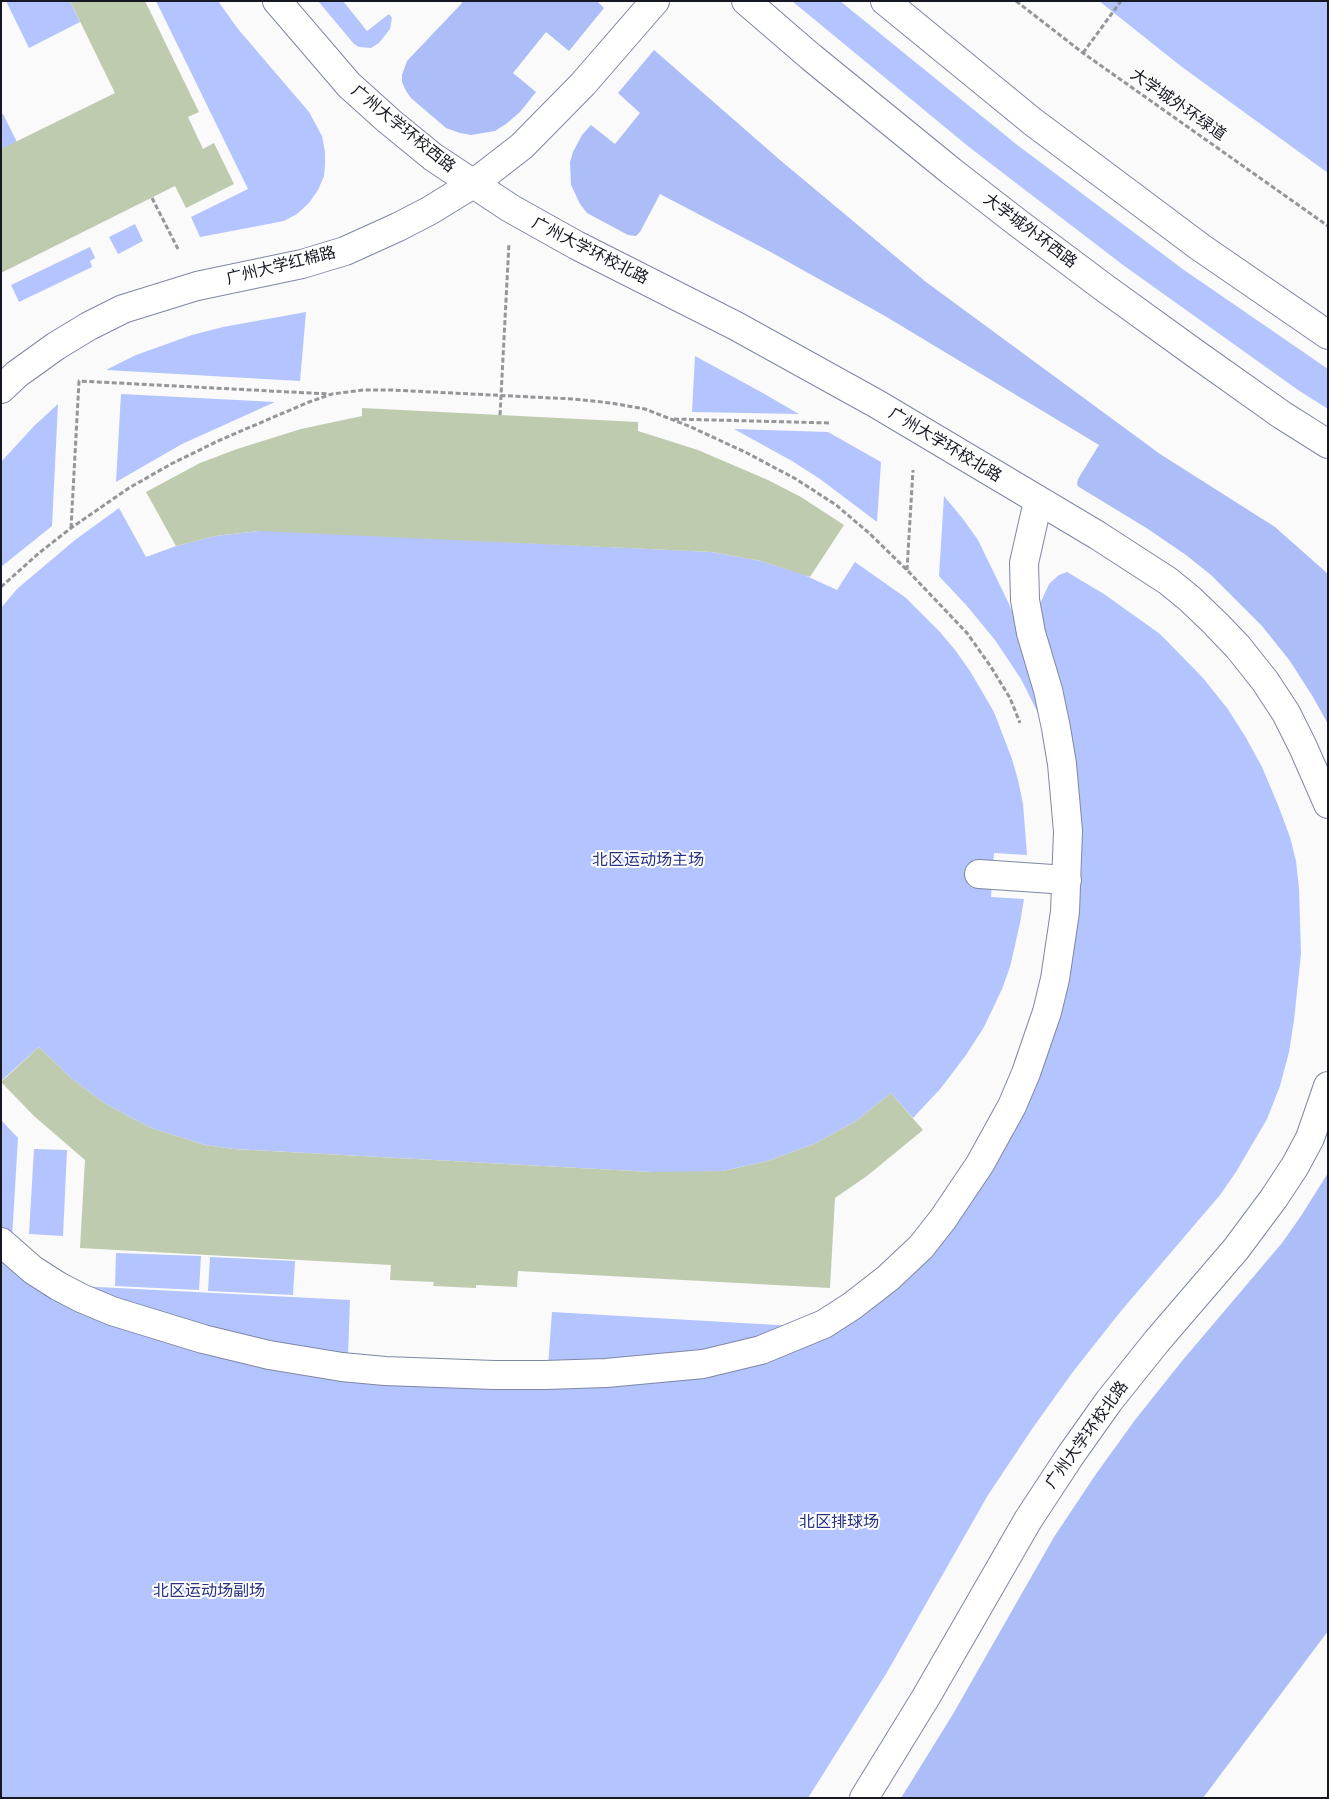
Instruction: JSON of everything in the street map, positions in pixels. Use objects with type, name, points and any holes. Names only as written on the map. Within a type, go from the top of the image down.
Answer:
[{"type":"main road","name":"广州大学环校西路","points":[[276,1],[356,92],[433,157],[474,184]]},
{"type":"main road","name":"广州大学红棉路","points":[[1,389],[17,374],[56,346],[89,326],[123,309],[197,286],[302,264],[345,251],[398,227],[474,184],[522,146],[555,114],[655,1]]},
{"type":"main road","name":"大学城外环西路","points":[[746,1],[811,57],[951,171],[1034,235],[1204,360],[1282,415],[1328,444]]},
{"type":"main road","points":[[885,1],[1033,122],[1200,247],[1328,335]]},
{"type":"main road","name":"广州大学环校北路","points":[[474,184],[510,208],[576,245],[804,362],[1122,550],[1160,576],[1190,599],[1215,623],[1265,680],[1286,713],[1328,804]]},
{"type":"main road","points":[[1,1242],[33,1270],[58,1286],[112,1311],[238,1348],[305,1362],[342,1367],[422,1373],[545,1375],[606,1373],[703,1364],[761,1350],[824,1324],[878,1286],[920,1247],[964,1190],[985,1157],[1012,1106],[1026,1073],[1047,1012],[1061,944],[1067,880],[1068,831],[1062,764],[1048,690],[1031,633],[1025,600],[1024,563],[1038,501]]},
{"type":"main road","points":[[979,874],[1067,880]]},
{"type":"main road","name":"广州大学环校北路","points":[[864,1798],[926,1697],[1028,1520],[1070,1456],[1157,1340],[1236,1249],[1295,1166],[1310,1138],[1328,1086]]},
{"type":"path","name":"大学城外环绿道","points":[[1016,1],[1083,53],[1328,226]]},
{"type":"path","points":[[1083,53],[1121,1]]},
{"type":"path","points":[[152,198],[178,249]]},
{"type":"path","points":[[500,415],[510,208]]},
{"type":"path","points":[[71,528],[79,381],[332,394],[363,390],[573,399],[645,409],[747,453],[804,484],[836,505],[869,533],[967,633],[1005,690],[1022,729]]},
{"type":"path","points":[[1,587],[39,553],[71,528],[129,488],[171,464],[268,419],[332,394]]},
{"type":"path","points":[[670,419],[831,423]]},
{"type":"path","points":[[907,570],[913,470]]},
{"type":"green space","points":[[6,1],[70,1],[80,22],[29,48]]},
{"type":"green space","points":[[156,1],[218,1],[238,29],[309,112],[322,136],[325,152],[324,176],[318,190],[309,203],[297,214],[284,221],[200,237],[191,217],[248,189]]},
{"type":"green space","points":[[318,1],[343,1],[367,31],[389,14],[392,18],[390,29],[379,43],[371,48],[359,47],[354,44]]},
{"type":"green space","points":[[792,1],[840,1],[1016,144],[1184,270],[1328,369],[1328,409],[1298,390],[1123,265],[969,147]]},
{"type":"green space","points":[[1099,1],[1328,1],[1328,173],[1182,67]]},
{"type":"green space","points":[[3,114],[17,142],[1,149],[1,115]]},
{"type":"green space","points":[[135,224],[143,241],[118,254],[109,237]]},
{"type":"green space","points":[[90,247],[95,258],[90,261],[92,267],[19,302],[11,285]]},
{"type":"green space","points":[[306,312],[300,381],[106,370],[136,355],[192,335],[223,327]]},
{"type":"green space","points":[[695,356],[761,392],[799,414],[692,412]]},
{"type":"green space","points":[[121,394],[275,402],[182,444],[116,482]]},
{"type":"green space","points":[[58,404],[52,526],[1,567],[1,462],[34,426]]},
{"type":"green space","points":[[734,429],[828,432],[881,462],[877,522],[820,479]]},
{"type":"green space","points":[[944,496],[978,540],[1009,604],[1021,635],[1045,727],[1021,679],[995,640],[939,576]]},
{"type":"green space","name":"北区运动场主场","points":[[119,508],[146,557],[176,546],[215,536],[277,531],[712,552],[761,561],[802,574],[837,590],[855,562],[906,598],[955,650],[970,671],[994,712],[1018,780],[1023,804],[1027,855],[994,853],[991,897],[1024,899],[1010,967],[984,1027],[941,1088],[913,1118],[891,1093],[856,1121],[814,1144],[768,1161],[723,1171],[652,1172],[234,1149],[205,1145],[151,1128],[104,1103],[72,1079],[39,1047],[1,1081],[1,608],[17,589],[75,540]]},
{"type":"green space","points":[[1067,572],[1104,594],[1160,634],[1203,678],[1227,708],[1262,767],[1290,837],[1296,861],[1299,888],[1301,954],[1289,1052],[1280,1086],[1267,1119],[1236,1172],[1220,1195],[1121,1311],[1072,1373],[1032,1429],[988,1495],[886,1674],[808,1798],[1,1798],[1,1257],[236,1359],[668,1379],[908,1274],[1065,981],[1039,606],[1049,584],[1059,575]]},
{"type":"green space","points":[[1,1120],[18,1138],[12,1238],[1,1227]]},
{"type":"green space","points":[[34,1149],[67,1150],[63,1236],[29,1234]]},
{"type":"green space","points":[[116,1253],[201,1256],[199,1290],[115,1286]]},
{"type":"green space","points":[[210,1257],[295,1261],[293,1295],[208,1291]]},
{"type":"green space","points":[[78,1286],[350,1300],[348,1356],[217,1331]]},
{"type":"green space","points":[[552,1312],[794,1326],[711,1351],[548,1366]]},
{"type":"shaded area","points":[[461,1],[597,1],[604,8],[569,51],[546,32],[513,73],[536,92],[520,112],[506,124],[495,131],[471,135],[446,128],[411,98],[402,82],[402,75],[407,61],[462,3]]},
{"type":"shaded area","points":[[654,50],[780,160],[926,282],[1160,454],[1275,527],[1328,574],[1328,724],[1290,661],[1262,626],[1211,575],[1148,529],[1077,485],[1078,479],[1099,445],[885,316],[767,250],[660,194],[636,236],[628,235],[587,213],[580,204],[571,185],[570,162],[573,152],[582,135],[591,125],[615,144],[640,113],[618,93]]},
{"type":"shaded area","points":[[1328,1173],[1328,1631],[1203,1798],[901,1798],[953,1714],[1054,1537],[1096,1474],[1135,1420],[1182,1361],[1282,1243]]},
{"type":"building","points":[[70,1],[145,1],[199,112],[188,117],[203,149],[214,143],[234,184],[186,208],[175,186],[1,273],[1,149],[115,93]]},
{"type":"building","points":[[362,408],[638,422],[638,431],[698,450],[768,480],[801,497],[844,525],[810,577],[761,561],[712,552],[259,531],[215,536],[176,546],[146,492],[200,463],[237,449],[301,429],[362,416]]},
{"type":"building","points":[[39,1047],[72,1079],[104,1103],[151,1128],[205,1145],[234,1149],[652,1172],[723,1171],[768,1161],[814,1144],[856,1121],[891,1093],[923,1130],[867,1176],[835,1198],[830,1288],[518,1271],[517,1287],[476,1285],[476,1288],[433,1286],[434,1282],[390,1280],[391,1265],[80,1248],[85,1160],[34,1116],[1,1082]]},
{"type":"park label","name":"北区排球场","points":[[839,1522]]},
{"type":"park label","name":"北区运动场副场","points":[[209,1591]]}]
